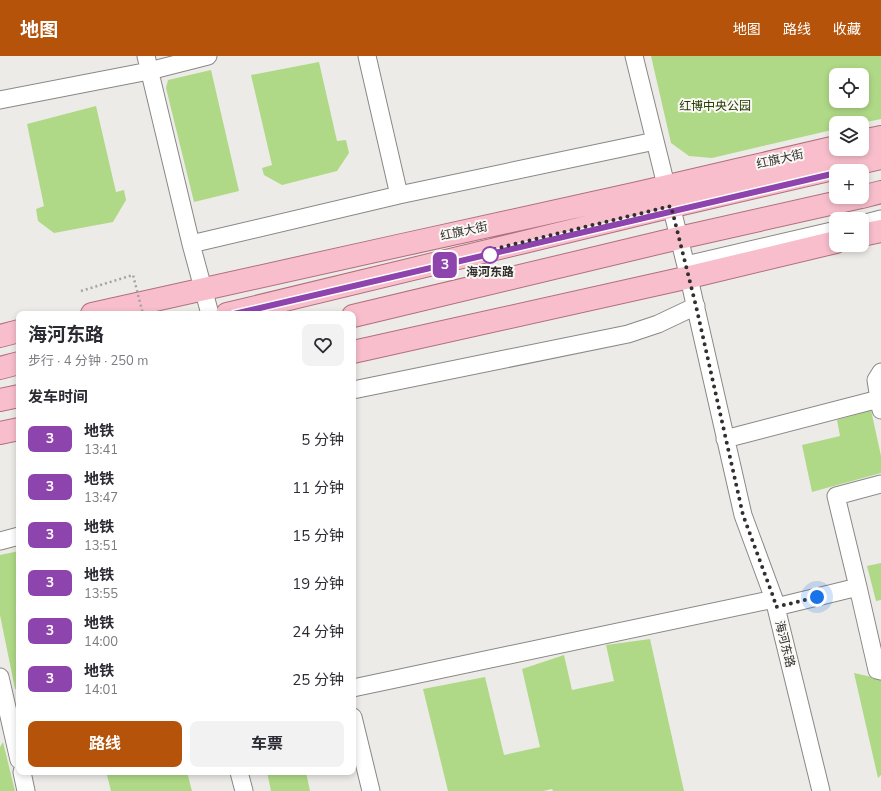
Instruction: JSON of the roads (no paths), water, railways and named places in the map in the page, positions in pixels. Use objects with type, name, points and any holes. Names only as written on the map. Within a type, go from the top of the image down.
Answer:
[{"type":"main road","points":[[869,140],[881,137]]},
{"type":"main road","name":"红旗大街","points":[[238,311],[669,196],[829,149]]},
{"type":"main road","name":"红旗大街","points":[[105,311],[202,288],[669,196],[881,158]]},
{"type":"main road","points":[[869,195],[881,192]]},
{"type":"main road","points":[[356,315],[679,238],[830,204]]},
{"type":"main road","points":[[869,234],[881,231]]},
{"type":"main road","points":[[356,351],[687,271],[829,243]]},
{"type":"main road","points":[[0,336],[16,332]]},
{"type":"main road","points":[[0,368],[16,364]]},
{"type":"main road","points":[[0,400],[16,397]]},
{"type":"main road","points":[[0,433],[16,430]]},
{"type":"street","points":[[0,100],[148,63],[208,56]]},
{"type":"street","points":[[367,56],[399,195]]},
{"type":"street","name":"海河东路","points":[[634,56],[696,306],[743,515],[775,603],[821,791]]},
{"type":"street","points":[[148,63],[191,244],[209,311]]},
{"type":"street","points":[[191,244],[399,195],[655,141]]},
{"type":"street","points":[[869,222],[881,219]]},
{"type":"street","points":[[687,271],[829,232]]},
{"type":"street","points":[[356,389],[628,334],[658,324],[696,306]]},
{"type":"street","points":[[725,439],[880,404],[876,380],[881,372]]},
{"type":"street","points":[[881,484],[836,496],[877,670],[881,671]]},
{"type":"street","points":[[0,541],[16,537]]},
{"type":"street","points":[[356,687],[858,587]]},
{"type":"street","points":[[0,677],[9,710],[16,745]]},
{"type":"street","points":[[356,729],[371,791]]},
{"type":"street","points":[[23,775],[26,791]]},
{"type":"street","points":[[240,775],[244,791]]},
{"type":"metro line","name":"3","points":[[247,311],[829,175]]},
{"type":"place","name":"海河东路","points":[[490,255]]},
{"type":"park label","name":"红博中央公园","points":[[715,106]]}]
